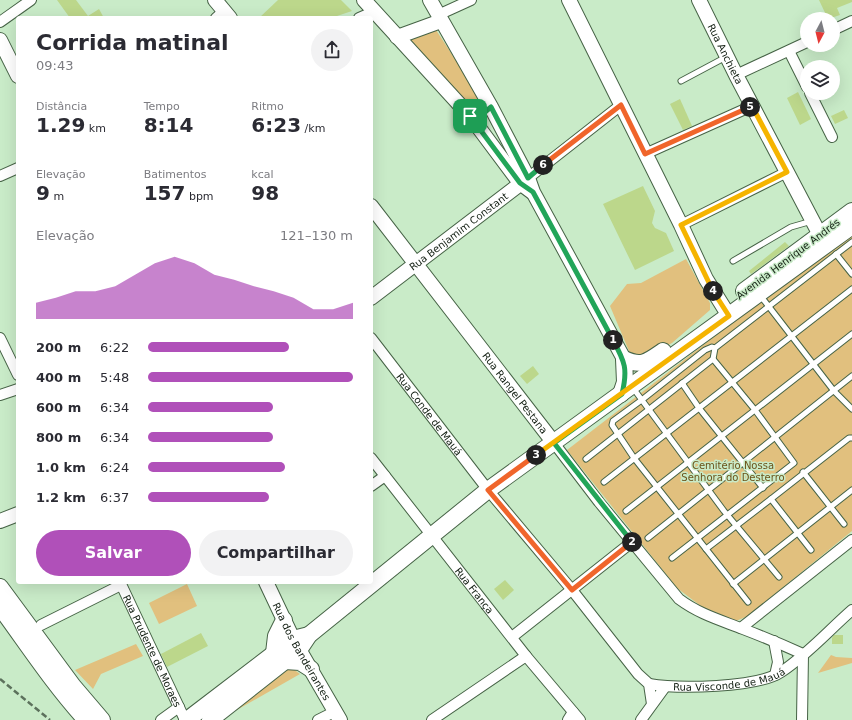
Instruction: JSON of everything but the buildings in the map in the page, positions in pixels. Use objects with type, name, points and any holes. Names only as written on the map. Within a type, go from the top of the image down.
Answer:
[{"type":"main road","name":"Avenida Henrique Andrés","points":[[373,583],[488,490],[626,390],[726,312],[817,228],[852,211]]},
{"type":"main road","name":"Avenida Henrique Andrés","points":[[624,359],[634,364],[648,362],[800,265],[852,226]]},
{"type":"main road","points":[[800,265],[820,242],[817,228]]},
{"type":"main road","points":[[624,359],[626,390]]},
{"type":"main road","name":"Avenida Henrique Andrés","points":[[296,644],[372,584]]},
{"type":"main road","points":[[0,586],[73,686],[102,720]]},
{"type":"main road","points":[[1,609],[31,652],[69,701],[86,720]]},
{"type":"main road","points":[[278,659],[276,636],[284,620]]},
{"type":"main road","points":[[210,720],[296,644]]},
{"type":"main road","points":[[184,716],[278,659],[300,662],[311,669]]},
{"type":"street","points":[[0,22],[31,0]]},
{"type":"street","points":[[364,0],[470,116],[533,192],[624,359]]},
{"type":"street","points":[[430,0],[491,107],[524,180]]},
{"type":"street","points":[[397,37],[440,18],[471,0]]},
{"type":"street","points":[[569,0],[681,225],[706,279],[726,312]]},
{"type":"street","name":"Rua Anchieta","points":[[699,0],[752,106],[817,228]]},
{"type":"street","points":[[363,16],[375,11]]},
{"type":"street","points":[[840,27],[852,21]]},
{"type":"street","points":[[0,40],[16,72]]},
{"type":"street","points":[[736,75],[800,45]]},
{"type":"street","points":[[789,50],[800,73]]},
{"type":"street","points":[[813,100],[832,138]]},
{"type":"street","name":"Rua Benjamim Constant","points":[[373,297],[416,265],[621,105]]},
{"type":"street","points":[[645,154],[752,106]]},
{"type":"street","points":[[470,116],[479,117],[491,107]]},
{"type":"street","points":[[0,176],[16,169]]},
{"type":"street","points":[[681,225],[787,172]]},
{"type":"street","name":"Rua Rangel Pestana","points":[[373,209],[554,443],[679,599],[704,614],[774,640],[803,654]]},
{"type":"street","points":[[0,338],[16,371]]},
{"type":"street","name":"Rua Conde de Mauá","points":[[373,341],[488,490]]},
{"type":"street","points":[[0,395],[16,389]]},
{"type":"street","name":"Rua França","points":[[373,461],[512,637],[571,716],[580,720]]},
{"type":"street","points":[[373,485],[385,476]]},
{"type":"street","points":[[488,490],[572,590],[638,674],[649,684],[652,704]]},
{"type":"street","points":[[0,522],[16,515]]},
{"type":"street","points":[[741,628],[852,540]]},
{"type":"street","points":[[512,637],[632,542]]},
{"type":"street","points":[[41,625],[120,584]]},
{"type":"street","name":"Rua Prudente de Moraes","points":[[120,584],[184,716]]},
{"type":"street","name":"Rua dos Bandeirantes","points":[[267,584],[296,644],[338,716]]},
{"type":"street","name":"Rua Visconde de Mauá","points":[[649,684],[665,687],[734,684],[758,681],[775,675],[803,654],[852,610]]},
{"type":"street","points":[[774,640],[778,662],[775,675]]},
{"type":"street","points":[[802,720],[803,654]]},
{"type":"street","points":[[432,720],[526,656]]},
{"type":"street","points":[[642,720],[665,687]]},
{"type":"street","points":[[161,720],[184,716]]},
{"type":"street","points":[[318,720],[338,716]]},
{"type":"lane","points":[[680,81],[727,56]]},
{"type":"lane","points":[[733,261],[791,227],[817,228]]},
{"type":"lane","points":[[586,459],[713,359],[716,348],[852,242]]},
{"type":"lane","points":[[836,254],[852,274]]},
{"type":"lane","points":[[604,482],[852,289]]},
{"type":"lane","points":[[763,299],[834,391],[852,409]]},
{"type":"lane","points":[[626,510],[852,334]]},
{"type":"lane","points":[[716,348],[712,347],[705,350],[643,400],[613,421],[612,425],[634,458],[748,602]]},
{"type":"lane","points":[[672,558],[794,463],[755,410],[713,359]]},
{"type":"lane","points":[[648,538],[852,376]]},
{"type":"lane","points":[[682,383],[721,436],[763,488]]},
{"type":"lane","points":[[626,390],[643,400],[665,434],[727,515],[779,577]]},
{"type":"lane","points":[[706,549],[735,525],[771,499],[803,472],[849,438],[852,438]]},
{"type":"lane","points":[[803,472],[844,524]]},
{"type":"lane","points":[[733,584],[852,490]]},
{"type":"lane","points":[[771,499],[811,550]]},
{"type":"green space","points":[[436,30],[484,103],[482,109],[475,111],[406,39]]},
{"type":"green space","name":"Cemitério Nossa Senhora do Desterro","points":[[852,234],[852,531],[748,616],[736,621],[702,607],[677,588],[567,450],[763,299]]},
{"type":"green space","points":[[686,259],[710,303],[710,310],[672,343],[634,363],[610,306],[627,284],[641,283]]},
{"type":"green space","points":[[187,584],[197,606],[159,624],[149,603]]},
{"type":"green space","points":[[136,644],[143,656],[101,674],[93,689],[75,670]]},
{"type":"green space","points":[[831,655],[836,657],[852,658],[852,663],[818,673]]},
{"type":"green space","points":[[292,668],[300,674],[235,711],[270,680],[285,670]]},
{"type":"railway","points":[[0,679],[50,720]]},
{"type":"route","points":[[470,116],[479,117],[491,107],[528,178],[621,105],[645,154],[752,106],[787,172],[681,225],[706,279],[729,316],[622,394],[488,490],[572,590],[632,542],[554,443],[622,394],[625,382],[624,359],[533,192],[520,183],[470,116]]}]
